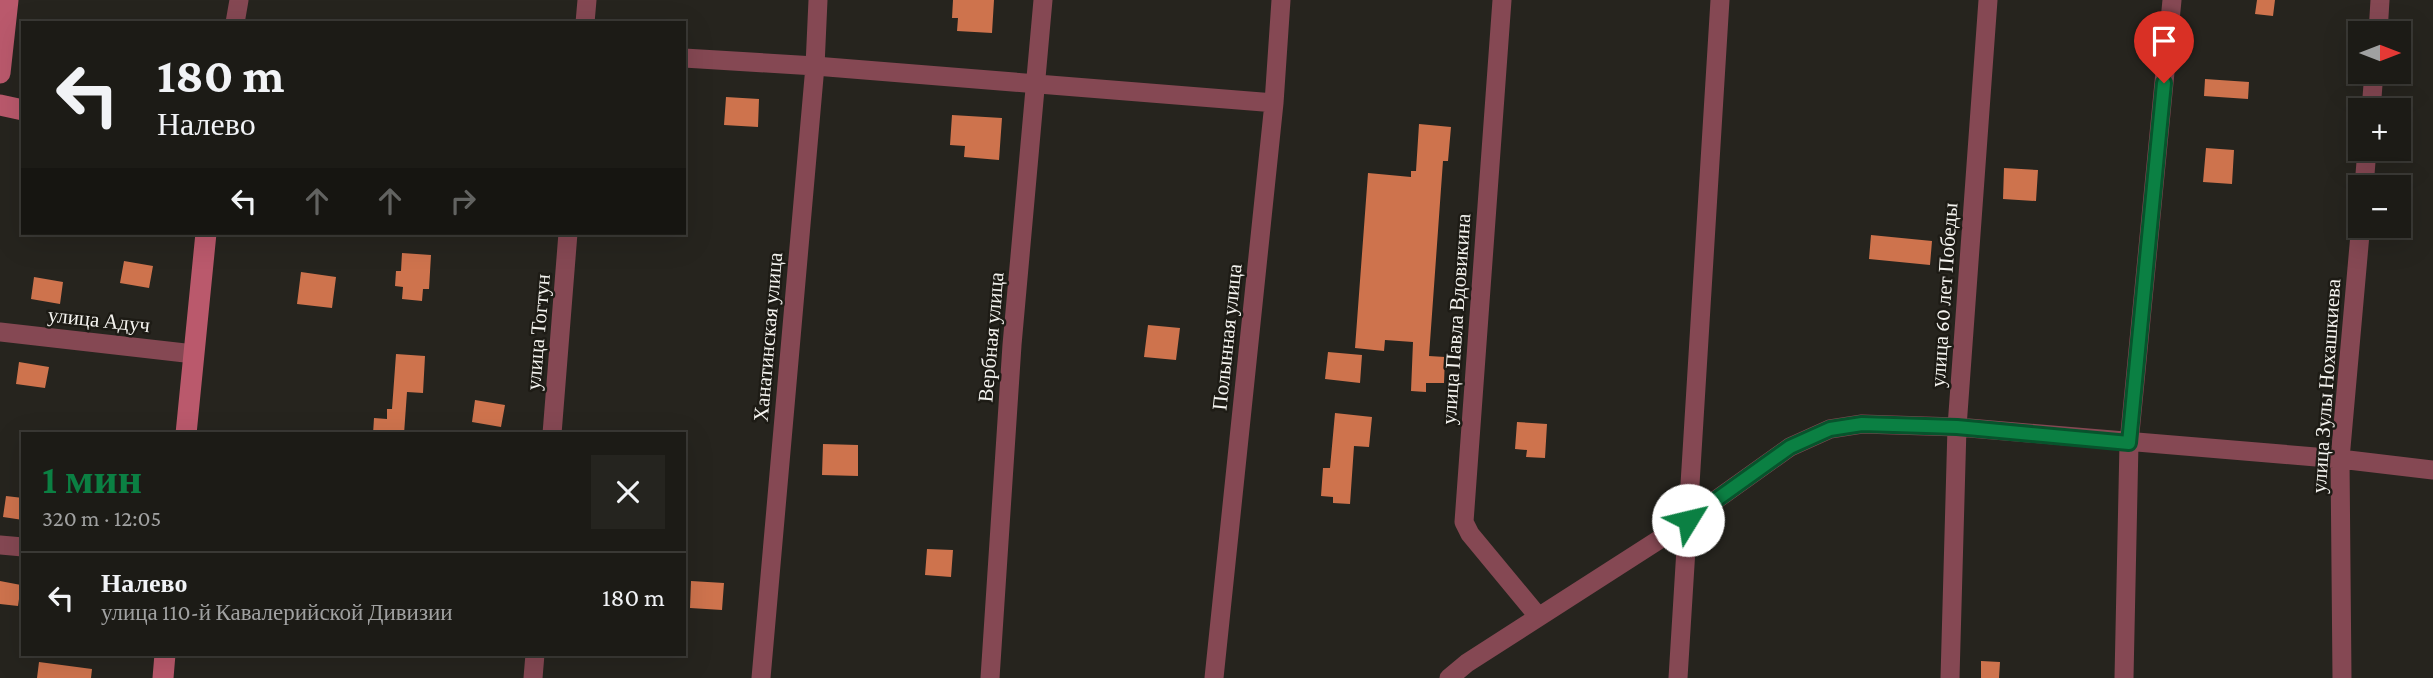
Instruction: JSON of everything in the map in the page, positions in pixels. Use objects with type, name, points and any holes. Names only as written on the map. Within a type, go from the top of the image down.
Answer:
[{"type":"street","points":[[0,73],[8,0]]},
{"type":"street","points":[[235,21],[239,0]]},
{"type":"street","points":[[585,21],[587,0]]},
{"type":"street","name":"Ханатинская улица","points":[[761,678],[815,66],[818,0]]},
{"type":"street","name":"Вербная улица","points":[[990,678],[1012,345],[1043,0]]},
{"type":"street","name":"Полынная улица","points":[[1214,678],[1273,103],[1281,0]]},
{"type":"street","name":"улица Павла Вдовикина","points":[[1503,0],[1464,522],[1470,534],[1538,616]]},
{"type":"street","points":[[1678,678],[1720,0]]},
{"type":"street","name":"улица 60 лет Победы","points":[[1950,678],[1957,427],[1988,0]]},
{"type":"street","points":[[2124,678],[2129,443],[2172,0]]},
{"type":"street","points":[[2379,21],[2381,0]]},
{"type":"street","points":[[686,58],[1273,103]]},
{"type":"street","points":[[0,106],[21,110]]},
{"type":"street","points":[[187,432],[206,235]]},
{"type":"street","name":"улица Тогтун","points":[[552,432],[568,235]]},
{"type":"street","name":"улица Зулы Нохашкиева","points":[[2342,678],[2340,459],[2360,238]]},
{"type":"street","name":"улица Адуч","points":[[0,332],[194,354]]},
{"type":"street","points":[[1449,678],[1538,616],[1688,520],[1790,447],[1830,429],[1862,424],[1957,427],[2340,459],[2433,470]]},
{"type":"street","points":[[0,545],[21,547]]},
{"type":"street","points":[[163,678],[165,656]]},
{"type":"street","points":[[533,678],[535,656]]},
{"type":"building","points":[[953,0],[994,0],[992,33],[957,31],[958,18],[952,18]]},
{"type":"building","points":[[2257,0],[2275,0],[2273,16],[2255,14]]},
{"type":"building","points":[[2205,79],[2249,82],[2248,99],[2204,96]]},
{"type":"building","points":[[726,97],[759,99],[758,127],[724,125]]},
{"type":"building","points":[[952,115],[1002,118],[999,160],[964,157],[965,146],[950,145]]},
{"type":"building","points":[[1419,124],[1451,127],[1448,161],[1443,161],[1429,356],[1445,357],[1444,383],[1426,383],[1426,392],[1411,391],[1413,342],[1385,340],[1384,351],[1355,348],[1368,173],[1411,177],[1411,171],[1416,171]]},
{"type":"building","points":[[2206,148],[2234,150],[2232,184],[2203,182]]},
{"type":"building","points":[[2004,168],[2038,170],[2036,201],[2003,199]]},
{"type":"building","points":[[1871,235],[1932,241],[1930,265],[1869,259]]},
{"type":"building","points":[[402,253],[431,255],[429,289],[423,289],[422,301],[402,299],[403,287],[395,286],[396,271],[401,271]]},
{"type":"building","points":[[124,261],[153,266],[149,288],[120,283]]},
{"type":"building","points":[[301,272],[336,277],[332,308],[297,304]]},
{"type":"building","points":[[34,277],[63,282],[60,304],[31,299]]},
{"type":"building","points":[[1148,325],[1180,328],[1176,360],[1144,357]]},
{"type":"building","points":[[1328,352],[1362,355],[1360,383],[1325,379]]},
{"type":"building","points":[[396,354],[425,356],[423,393],[407,392],[404,432],[373,432],[374,418],[387,419],[387,409],[392,409]]},
{"type":"building","points":[[19,362],[49,367],[45,388],[16,384]]},
{"type":"building","points":[[475,400],[505,405],[501,427],[472,422]]},
{"type":"building","points":[[1335,413],[1372,417],[1369,447],[1354,446],[1350,504],[1333,503],[1333,497],[1321,496],[1323,468],[1330,468]]},
{"type":"building","points":[[1517,422],[1547,424],[1545,458],[1526,457],[1527,450],[1515,449]]},
{"type":"building","points":[[823,444],[858,445],[858,476],[822,475]]},
{"type":"building","points":[[6,496],[21,498],[21,520],[3,517]]},
{"type":"building","points":[[927,549],[953,550],[951,577],[925,575]]},
{"type":"building","points":[[0,581],[21,585],[18,606],[0,604]]},
{"type":"building","points":[[691,581],[724,583],[722,610],[690,608]]},
{"type":"building","points":[[1981,661],[2000,662],[1999,678],[1981,678]]},
{"type":"building","points":[[39,662],[92,669],[91,678],[37,678]]},
{"type":"route","points":[[1688,520],[1790,447],[1830,429],[1862,424],[1957,427],[2129,443],[2164,83]]}]
